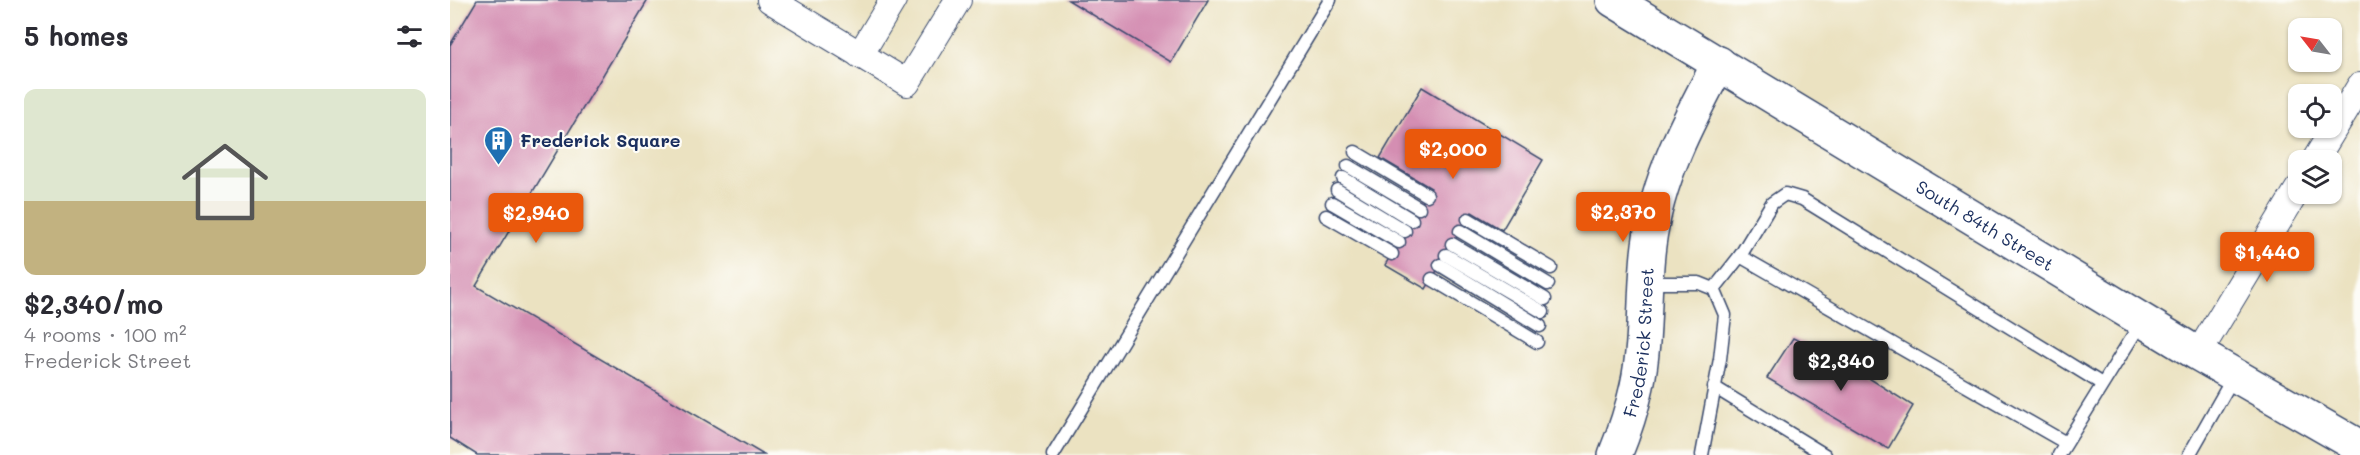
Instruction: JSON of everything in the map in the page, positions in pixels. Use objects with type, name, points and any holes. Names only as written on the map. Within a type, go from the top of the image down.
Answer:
[{"type":"main road","name":"South 84th Street","points":[[1613,0],[2198,354],[2360,447]]},
{"type":"main road","name":"Frederick Street","points":[[1615,455],[1637,385],[1649,246],[1656,206],[1668,167],[1692,112],[1719,63]]},
{"type":"street","points":[[770,0],[907,83],[958,0]]},
{"type":"street","points":[[860,55],[892,0]]},
{"type":"street","points":[[2321,150],[2360,86]]},
{"type":"street","points":[[2198,354],[2289,204]]},
{"type":"lane","points":[[1053,455],[1330,0]]},
{"type":"lane","points":[[1355,152],[1427,195]]},
{"type":"lane","points":[[1412,220],[1346,172],[1419,208]]},
{"type":"lane","points":[[1332,203],[1402,237],[1337,190]]},
{"type":"lane","points":[[1714,288],[1740,256],[1773,203],[1785,194],[1802,198],[2102,384]]},
{"type":"lane","points":[[1326,216],[1392,254]]},
{"type":"lane","points":[[1468,219],[1551,268]]},
{"type":"lane","points":[[1460,231],[1548,284]]},
{"type":"lane","points":[[1540,326],[1446,255],[1544,305]]},
{"type":"lane","points":[[1740,256],[2066,443]]},
{"type":"lane","points":[[1432,279],[1537,342]]},
{"type":"lane","points":[[1646,283],[1699,283],[1714,288],[1725,315],[1702,455]]},
{"type":"lane","points":[[2059,455],[2143,320]]},
{"type":"lane","points":[[2189,455],[2234,375]]},
{"type":"lane","points":[[1714,387],[1826,455]]},
{"type":"building","name":"Frederick Square","points":[[477,0],[648,0],[476,286],[764,455],[477,455],[450,438],[450,45]]},
{"type":"building","points":[[1068,0],[1208,0],[1171,62]]},
{"type":"building","points":[[1422,87],[1543,160],[1502,230],[1472,212],[1426,289],[1385,265],[1431,188],[1380,158]]},
{"type":"building","points":[[1793,338],[1842,361],[1913,406],[1888,449],[1767,378]]},
{"type":"place","name":"Frederick Square","points":[[499,166]]}]
